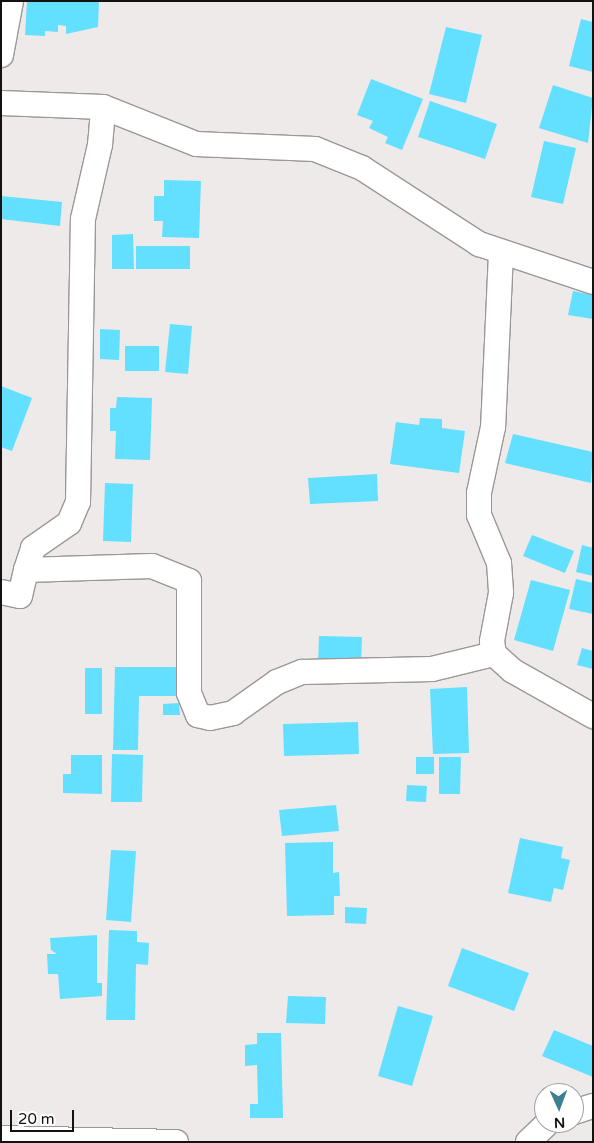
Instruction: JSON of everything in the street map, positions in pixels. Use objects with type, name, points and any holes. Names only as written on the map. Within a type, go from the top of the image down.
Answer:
[{"type":"street","points":[[1,55],[11,1]]},
{"type":"street","points":[[1,103],[103,107],[196,144],[296,146],[339,156],[479,244],[501,253],[593,282]]},
{"type":"street","points":[[1,592],[20,596],[33,548],[68,523],[78,502],[83,219],[100,145],[103,107]]},
{"type":"street","points":[[501,253],[493,427],[479,493],[479,515],[499,563],[501,593],[492,642],[494,654],[513,671],[593,716]]},
{"type":"street","points":[[26,570],[152,566],[189,581],[189,693],[198,715],[210,718],[233,713],[277,682],[302,672],[432,669],[494,654]]},
{"type":"street","points":[[528,1142],[537,1133]]},
{"type":"street","points":[[1,1138],[54,1141],[176,1142]]},
{"type":"building","points":[[27,1],[99,1],[98,27],[66,34],[66,26],[58,25],[58,32],[45,31],[45,36],[25,35]]},
{"type":"building","points":[[581,19],[593,22],[593,72],[569,66]]},
{"type":"building","points":[[446,27],[482,35],[466,103],[429,94]]},
{"type":"building","points":[[371,79],[423,99],[402,150],[385,143],[388,137],[369,128],[373,121],[357,115]]},
{"type":"building","points":[[553,85],[593,98],[588,143],[539,128]]},
{"type":"building","points":[[430,101],[497,124],[485,159],[418,137]]},
{"type":"building","points":[[544,141],[576,148],[563,204],[531,197]]},
{"type":"building","points":[[164,180],[201,181],[199,238],[162,237],[163,221],[154,221],[154,196],[164,196]]},
{"type":"building","points":[[1,196],[62,202],[60,226],[1,219]]},
{"type":"building","points":[[133,234],[134,269],[112,269],[112,235]]},
{"type":"building","points":[[136,246],[190,246],[190,269],[136,269]]},
{"type":"building","points":[[573,291],[593,295],[593,319],[568,315]]},
{"type":"building","points":[[170,324],[192,326],[188,374],[165,372]]},
{"type":"building","points":[[100,329],[120,330],[119,360],[100,359]]},
{"type":"building","points":[[125,346],[159,346],[159,371],[125,371]]},
{"type":"building","points":[[1,386],[32,398],[12,451],[1,447]]},
{"type":"building","points":[[117,397],[152,398],[150,460],[115,459],[116,431],[110,431],[110,408],[116,408]]},
{"type":"building","points":[[420,418],[442,419],[442,428],[465,431],[459,473],[390,464],[396,422],[419,425]]},
{"type":"building","points":[[513,434],[593,452],[591,483],[505,463]]},
{"type":"building","points":[[377,474],[378,501],[310,504],[308,478]]},
{"type":"building","points":[[105,483],[133,484],[131,542],[103,541]]},
{"type":"building","points":[[532,535],[574,551],[565,573],[523,556]]},
{"type":"building","points":[[582,545],[593,548],[593,576],[576,572]]},
{"type":"building","points":[[576,579],[593,583],[593,614],[569,609]]},
{"type":"building","points":[[531,580],[570,590],[553,651],[514,640]]},
{"type":"building","points":[[319,636],[362,637],[361,666],[318,665]]},
{"type":"building","points":[[582,648],[593,651],[593,669],[577,665]]},
{"type":"building","points":[[115,667],[179,667],[178,696],[139,696],[138,750],[113,750]]},
{"type":"building","points":[[85,668],[102,668],[102,714],[85,714]]},
{"type":"building","points":[[467,687],[469,753],[433,754],[430,689]]},
{"type":"building","points":[[179,703],[180,715],[163,715],[163,704]]},
{"type":"building","points":[[358,722],[359,754],[284,756],[283,724]]},
{"type":"building","points":[[112,754],[143,755],[142,802],[111,802]]},
{"type":"building","points":[[71,755],[102,755],[102,794],[63,793],[63,774],[71,774]]},
{"type":"building","points":[[416,757],[434,757],[434,774],[416,774]]},
{"type":"building","points":[[439,757],[461,757],[460,794],[439,794]]},
{"type":"building","points":[[407,785],[427,786],[426,802],[406,801]]},
{"type":"building","points":[[336,805],[339,831],[282,836],[279,810]]},
{"type":"building","points":[[520,838],[563,847],[561,858],[570,860],[563,890],[554,888],[551,902],[508,893]]},
{"type":"building","points":[[333,842],[333,873],[339,872],[340,896],[334,896],[334,915],[287,916],[285,843]]},
{"type":"building","points":[[111,850],[136,851],[131,922],[106,920]]},
{"type":"building","points":[[345,907],[367,908],[366,924],[345,923]]},
{"type":"building","points":[[109,930],[137,931],[137,942],[149,943],[148,965],[136,964],[135,1020],[106,1020]]},
{"type":"building","points":[[97,935],[97,983],[102,983],[102,996],[60,999],[58,974],[48,974],[47,954],[57,954],[51,950],[50,938]]},
{"type":"building","points":[[462,948],[529,973],[514,1011],[448,986]]},
{"type":"building","points":[[288,996],[326,997],[325,1024],[286,1023]]},
{"type":"building","points":[[398,1006],[433,1016],[412,1086],[378,1076]]},
{"type":"building","points":[[554,1030],[593,1046],[593,1077],[542,1056]]},
{"type":"building","points":[[257,1033],[281,1033],[283,1118],[250,1118],[250,1104],[258,1104],[257,1065],[245,1066],[245,1045],[257,1044]]}]
